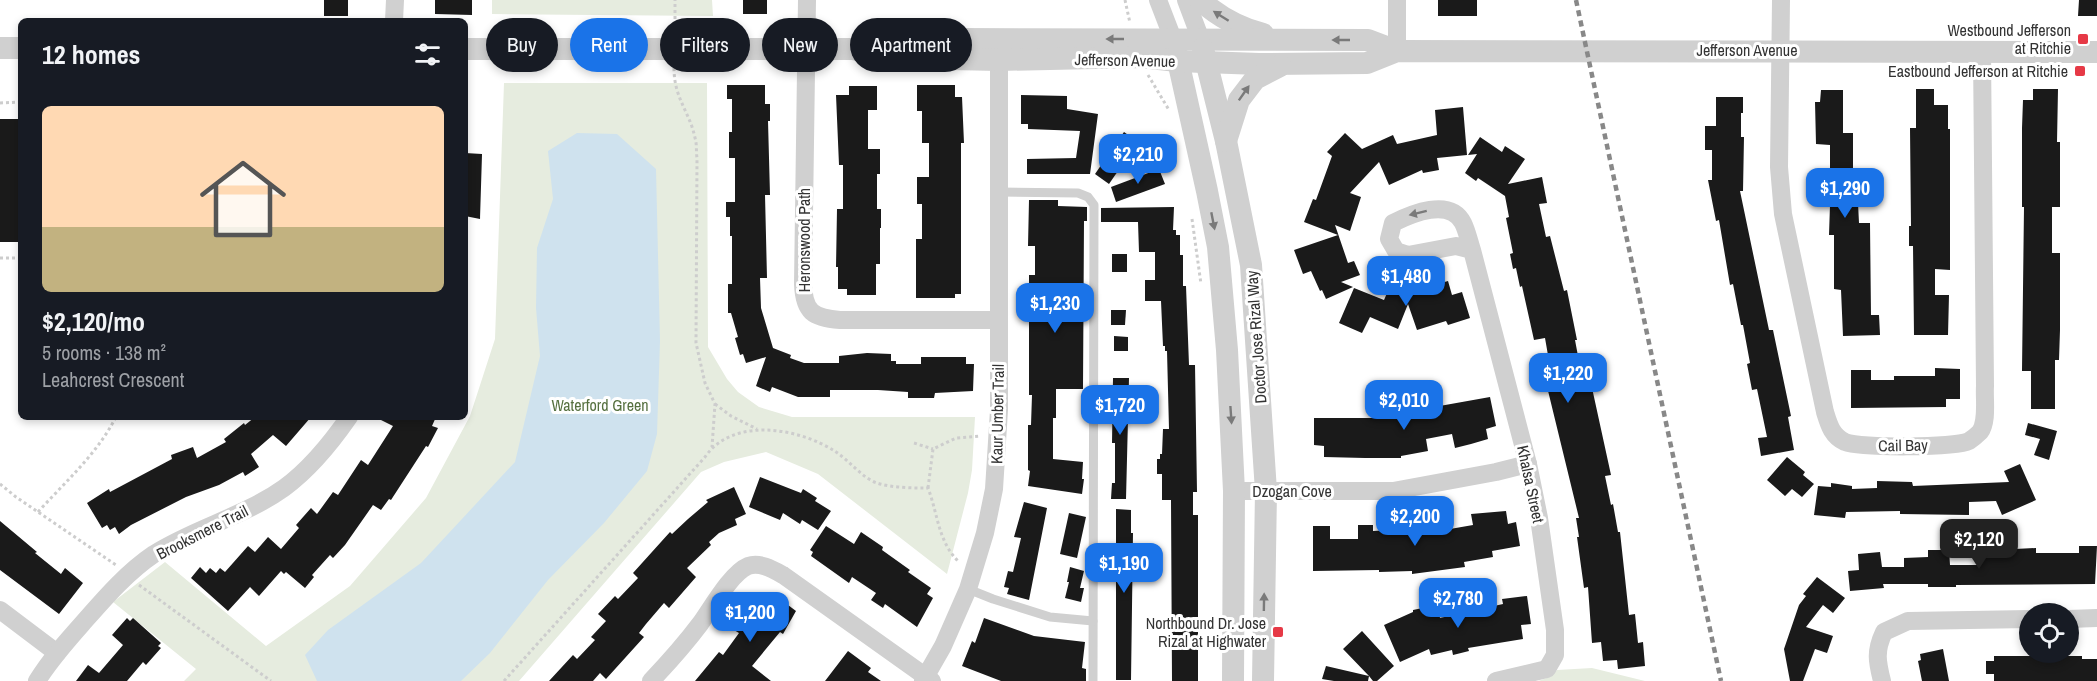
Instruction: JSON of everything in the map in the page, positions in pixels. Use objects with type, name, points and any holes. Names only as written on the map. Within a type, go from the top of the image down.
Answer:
[{"type":"street","points":[[394,18],[395,0]]},
{"type":"street","name":"Heronswood Path","points":[[807,0],[807,18]]},
{"type":"street","name":"Doctor Jose Rizal Way","points":[[1158,0],[1175,50],[1218,247],[1227,350],[1234,491],[1233,681]]},
{"type":"street","name":"Doctor Jose Rizal Way","points":[[1186,0],[1201,40],[1226,141],[1251,265],[1266,491],[1263,681]]},
{"type":"street","points":[[1200,0],[1218,16],[1246,30],[1285,40]]},
{"type":"street","points":[[1397,0],[1397,51]]},
{"type":"street","points":[[1779,50],[1781,0]]},
{"type":"street","name":"Jefferson Avenue","points":[[972,59],[1142,57],[1175,50],[1201,40],[1368,40],[1397,51],[2097,52]]},
{"type":"street","name":"Jefferson Avenue","points":[[972,43],[1175,50],[1206,63],[1367,63],[1397,51]]},
{"type":"street","points":[[0,48],[18,48]]},
{"type":"street","name":"Jefferson Avenue","points":[[468,49],[762,49]]},
{"type":"street","name":"Cail Bay","points":[[1779,50],[1779,167],[1783,214],[1825,412],[1832,432],[1844,441],[1863,446],[1969,441],[1980,431],[1984,421],[1985,259],[1982,51]]},
{"type":"street","name":"Kaur Umber Trail","points":[[927,680],[971,580],[985,533],[994,489],[999,410],[999,60]]},
{"type":"street","points":[[1226,141],[1239,99],[1255,79],[1286,63]]},
{"type":"street","name":"Heronswood Path","points":[[806,72],[803,296],[813,314],[825,319],[840,320],[998,320]]},
{"type":"street","name":"Khalsa Street","points":[[1472,250],[1528,464],[1539,518],[1555,630],[1555,655],[1547,669],[1496,681]]},
{"type":"street","name":"Brooksmere Trail","points":[[37,681],[57,652],[114,587],[127,576],[154,554],[253,506],[284,488],[333,441],[347,420]]},
{"type":"street","name":"Dzogan Cove","points":[[1234,491],[1394,491],[1528,464]]},
{"type":"street","points":[[651,681],[699,624],[735,576],[747,566],[759,565],[772,568],[783,575],[927,680]]},
{"type":"street","points":[[0,610],[57,652]]},
{"type":"street","points":[[2079,619],[2097,618]]},
{"type":"street","points":[[1882,681],[1877,661],[1877,646],[1884,632],[1908,621],[2019,619]]},
{"type":"lane","points":[[999,192],[1078,193],[1088,197],[1094,205],[1093,681]]},
{"type":"lane","points":[[971,580],[993,600],[1050,617],[1093,621]]},
{"type":"path","points":[[675,0],[675,17]]},
{"type":"path","points":[[1125,0],[1132,27]]},
{"type":"path","points":[[1145,68],[1170,115]]},
{"type":"path","points":[[674,81],[695,136],[697,158],[696,342],[705,383],[715,404],[731,416],[758,430]]},
{"type":"path","points":[[0,104],[18,102]]},
{"type":"path","points":[[1191,210],[1202,288]]},
{"type":"path","points":[[0,258],[18,258]]},
{"type":"path","points":[[712,447],[715,404]]},
{"type":"path","points":[[38,512],[86,463],[114,420]]},
{"type":"path","points":[[504,681],[712,447],[737,435],[758,430],[777,430],[817,441],[837,453],[875,483],[928,488]]},
{"type":"path","points":[[914,443],[933,449],[956,438],[974,436]]},
{"type":"path","points":[[933,449],[928,488],[935,507],[940,534],[945,545],[971,580]]},
{"type":"green space","points":[[492,0],[712,0],[713,16],[492,14]]},
{"type":"green space","name":"Waterford Green","points":[[504,83],[707,83],[708,347],[727,379],[738,392],[759,407],[792,417],[975,417],[972,470],[968,493],[947,574],[818,474],[766,452],[724,462],[701,472],[519,681],[184,681],[196,669],[113,602],[165,562],[266,646],[350,586],[426,498],[470,416],[495,339]]},
{"type":"green space","points":[[1592,668],[1645,681],[1538,681],[1550,677],[1557,670]]},
{"type":"water","points":[[577,133],[617,134],[656,169],[660,341],[657,434],[647,471],[604,523],[548,580],[490,653],[461,681],[317,681],[305,655],[328,630],[421,563],[515,462],[540,356],[536,308],[537,248],[553,199],[548,151]]},
{"type":"building","points":[[324,0],[348,0],[348,16],[324,16]]},
{"type":"building","points":[[435,0],[472,0],[472,15],[435,14]]},
{"type":"building","points":[[743,0],[767,0],[767,14],[743,14]]},
{"type":"building","points":[[1438,0],[1477,0],[1477,16],[1438,16]]},
{"type":"building","points":[[2079,0],[2097,0],[2097,16],[2078,16]]},
{"type":"building","points":[[727,85],[765,85],[765,104],[770,104],[770,121],[768,121],[770,195],[765,195],[767,278],[760,278],[761,308],[773,348],[804,363],[839,363],[839,356],[867,353],[891,354],[891,361],[896,361],[896,364],[921,364],[921,357],[966,357],[966,364],[974,364],[973,391],[935,393],[934,398],[908,398],[908,392],[830,390],[830,397],[798,397],[772,387],[770,392],[756,386],[766,357],[746,363],[743,354],[740,355],[735,338],[738,337],[731,313],[728,313],[728,284],[732,284],[732,236],[730,236],[730,217],[726,217],[726,202],[735,202],[735,158],[729,158],[732,99],[727,99]]},
{"type":"building","points":[[917,85],[955,85],[955,97],[962,97],[964,143],[961,143],[961,294],[955,294],[955,298],[916,298],[916,239],[922,239],[922,204],[917,204],[917,177],[929,177],[929,143],[922,143],[922,111],[917,111]]},
{"type":"building","points":[[849,86],[877,86],[877,110],[868,110],[868,149],[880,149],[877,209],[881,209],[881,228],[880,264],[876,264],[876,295],[847,295],[847,289],[838,289],[837,209],[843,209],[843,165],[839,165],[836,95],[849,95]]},
{"type":"building","points":[[1916,89],[1934,89],[1934,105],[1948,105],[1950,270],[1935,269],[1935,295],[1949,295],[1948,335],[1914,335],[1913,246],[1909,246],[1909,226],[1911,226],[1910,128],[1916,128]]},
{"type":"building","points":[[2033,89],[2058,89],[2057,142],[2060,142],[2060,207],[2052,207],[2052,253],[2060,253],[2060,330],[2059,360],[2055,360],[2055,409],[2031,409],[2031,371],[2022,371],[2023,100],[2033,100]]},
{"type":"building","points":[[1821,90],[1843,90],[1843,133],[1853,133],[1853,183],[1857,183],[1859,223],[1870,223],[1871,315],[1879,315],[1880,335],[1843,336],[1841,290],[1834,289],[1834,235],[1829,235],[1830,205],[1819,205],[1819,169],[1830,169],[1830,145],[1816,144],[1815,102],[1820,102]]},
{"type":"building","points":[[1021,95],[1067,96],[1067,109],[1098,114],[1090,174],[1027,174],[1027,159],[1076,158],[1080,131],[1028,129],[1028,124],[1021,124]]},
{"type":"building","points":[[1716,97],[1743,97],[1741,137],[1744,137],[1743,191],[1740,191],[1769,330],[1773,330],[1791,416],[1788,417],[1794,450],[1761,456],[1758,438],[1767,437],[1757,389],[1752,390],[1743,325],[1741,325],[1733,284],[1730,285],[1719,220],[1716,221],[1708,180],[1712,180],[1712,150],[1705,150],[1705,126],[1716,126]]},
{"type":"building","points":[[1463,107],[1467,155],[1437,158],[1439,170],[1423,173],[1422,170],[1389,185],[1379,162],[1350,193],[1361,197],[1350,231],[1335,225],[1348,263],[1354,261],[1360,275],[1341,282],[1353,287],[1326,299],[1311,271],[1303,274],[1294,250],[1338,235],[1304,222],[1313,199],[1316,200],[1332,156],[1327,152],[1345,133],[1362,149],[1393,135],[1397,144],[1437,135],[1435,110]]},
{"type":"building","points":[[0,119],[18,119],[18,242],[0,242]]},
{"type":"building","points":[[1124,132],[1138,142],[1109,184],[1095,174]]},
{"type":"building","points":[[1480,137],[1502,152],[1505,146],[1525,159],[1508,184],[1542,177],[1547,203],[1539,204],[1546,237],[1550,236],[1564,291],[1567,290],[1581,372],[1588,370],[1611,475],[1605,476],[1618,532],[1620,532],[1629,615],[1635,614],[1638,643],[1643,642],[1645,666],[1618,669],[1617,660],[1603,661],[1601,642],[1592,643],[1588,587],[1584,588],[1577,537],[1579,537],[1576,518],[1579,518],[1541,362],[1549,361],[1545,338],[1534,340],[1522,286],[1520,287],[1516,268],[1513,269],[1505,196],[1478,178],[1476,181],[1465,173],[1477,154],[1468,155]]},
{"type":"building","points":[[468,153],[482,154],[480,219],[468,217]]},
{"type":"building","points":[[1159,169],[1165,184],[1116,202],[1111,187]]},
{"type":"building","points":[[1029,200],[1058,200],[1058,206],[1087,207],[1087,221],[1084,221],[1083,389],[1056,389],[1056,418],[1053,418],[1053,459],[1083,462],[1082,494],[1028,486],[1030,471],[1028,470],[1028,425],[1031,425],[1032,395],[1029,395],[1029,275],[1035,275],[1035,246],[1028,246]]},
{"type":"building","points":[[1174,207],[1173,230],[1176,230],[1176,235],[1180,235],[1180,255],[1183,255],[1183,286],[1186,286],[1189,365],[1195,365],[1197,492],[1193,492],[1193,515],[1198,515],[1198,681],[1172,681],[1171,500],[1162,500],[1162,474],[1157,474],[1157,459],[1160,459],[1160,454],[1162,454],[1163,429],[1169,429],[1167,351],[1163,346],[1161,301],[1145,301],[1145,280],[1155,280],[1155,252],[1139,252],[1138,222],[1101,222],[1101,208]]},
{"type":"building","points":[[1112,254],[1127,254],[1127,272],[1112,272]]},
{"type":"building","points":[[1448,281],[1452,295],[1462,292],[1470,318],[1448,325],[1446,321],[1417,330],[1408,304],[1398,329],[1370,317],[1362,333],[1339,323],[1354,288],[1384,300],[1391,284],[1410,292]]},
{"type":"building","points":[[1111,310],[1126,310],[1125,325],[1111,325]]},
{"type":"building","points":[[1114,336],[1128,337],[1128,351],[1114,351]]},
{"type":"building","points":[[1935,368],[1960,369],[1960,399],[1946,399],[1946,407],[1851,408],[1851,370],[1871,370],[1871,380],[1894,380],[1894,376],[1935,376]]},
{"type":"building","points":[[1113,378],[1129,378],[1126,499],[1111,499],[1112,483],[1115,483],[1115,443],[1112,443]]},
{"type":"building","points":[[1490,397],[1496,426],[1486,429],[1488,439],[1471,444],[1455,448],[1452,434],[1426,439],[1428,451],[1401,456],[1401,458],[1324,457],[1324,446],[1314,445],[1314,418],[1407,418],[1406,412]]},
{"type":"building","points":[[251,420],[308,420],[286,446],[273,435],[251,454],[259,467],[245,476],[243,472],[219,485],[186,497],[131,525],[119,534],[115,527],[110,530],[107,525],[102,528],[87,503],[109,489],[110,492],[172,459],[171,455],[193,447],[197,458],[226,442],[224,439],[244,423],[245,425]]},
{"type":"building","points":[[381,420],[435,420],[432,426],[438,428],[428,447],[426,446],[391,500],[389,499],[381,510],[373,505],[345,545],[333,558],[330,555],[312,575],[314,577],[305,588],[286,572],[284,574],[281,571],[259,596],[250,587],[228,611],[191,578],[200,567],[206,573],[210,568],[216,573],[220,568],[225,572],[248,546],[255,552],[268,537],[281,549],[299,528],[296,525],[311,508],[317,514],[333,492],[338,495],[361,460],[368,465],[393,426]]},
{"type":"building","points":[[2028,423],[2057,431],[2049,460],[2034,455],[2040,439],[2025,435]]},
{"type":"building","points":[[1787,457],[1805,472],[1803,475],[1814,484],[1802,497],[1792,489],[1785,496],[1767,480]]},
{"type":"building","points":[[2020,464],[2036,500],[2002,515],[1996,501],[1969,502],[1969,515],[1900,514],[1900,511],[1846,512],[1845,518],[1814,515],[1818,486],[1831,487],[1831,483],[1852,486],[1852,489],[1877,488],[1877,481],[1912,482],[1913,486],[2009,482],[2004,471]]},
{"type":"building","points":[[760,477],[801,493],[803,489],[817,498],[815,501],[831,511],[818,530],[802,520],[800,524],[783,513],[780,520],[749,507]]},
{"type":"building","points":[[734,487],[746,514],[735,519],[737,525],[719,533],[709,542],[711,545],[687,568],[696,577],[669,608],[664,603],[639,633],[644,637],[606,679],[600,673],[593,681],[549,681],[573,655],[577,659],[595,640],[591,637],[606,621],[598,614],[615,596],[618,599],[638,578],[633,573],[670,532],[672,534],[708,502],[706,500]]},
{"type":"building","points":[[1024,502],[1047,508],[1029,600],[1007,594],[1009,588],[1004,587],[1008,571],[1013,572],[1021,538],[1014,537]]},
{"type":"building","points":[[1116,509],[1131,510],[1131,533],[1133,533],[1131,680],[1116,680]]},
{"type":"building","points":[[1506,511],[1508,524],[1516,522],[1520,546],[1492,551],[1493,557],[1464,562],[1465,567],[1412,574],[1412,571],[1379,572],[1379,570],[1313,571],[1313,526],[1330,526],[1330,539],[1358,539],[1358,525],[1373,525],[1373,531],[1392,530],[1393,534],[1449,524],[1450,529],[1473,525],[1471,514]]},
{"type":"building","points":[[1069,513],[1086,517],[1077,558],[1060,554]]},
{"type":"building","points":[[0,521],[61,574],[65,568],[83,583],[59,614],[0,570]]},
{"type":"building","points":[[826,526],[854,544],[861,532],[883,547],[882,550],[931,588],[927,594],[933,598],[917,627],[885,604],[883,608],[871,600],[876,593],[852,577],[849,583],[811,556],[813,552],[810,550]]},
{"type":"building","points":[[2079,546],[2097,546],[2095,584],[1928,587],[1928,584],[1883,584],[1884,588],[1850,591],[1848,571],[1859,570],[1858,554],[1880,552],[1882,567],[1904,567],[1904,558],[1928,557],[1928,550],[1949,550],[1950,565],[1978,565],[1978,553],[2015,553],[2015,549],[2036,548],[2036,553],[2079,553]]},
{"type":"building","points":[[1070,567],[1084,571],[1080,588],[1084,588],[1081,602],[1065,598]]},
{"type":"building","points":[[1817,577],[1845,598],[1833,613],[1823,605],[1806,627],[1833,636],[1827,653],[1815,649],[1803,681],[1790,681],[1784,649],[1799,605],[1806,596],[1803,594]]},
{"type":"building","points":[[772,593],[796,611],[783,634],[780,632],[752,666],[771,681],[695,681],[719,652],[723,655],[739,633],[734,630],[759,600],[764,604]]},
{"type":"building","points":[[1527,596],[1531,624],[1521,625],[1523,639],[1468,648],[1469,651],[1453,655],[1452,650],[1431,655],[1429,649],[1400,662],[1384,625],[1413,610],[1437,605],[1440,618],[1503,604],[1502,599]]},
{"type":"building","points":[[127,618],[130,621],[133,618],[161,643],[158,646],[161,648],[146,665],[143,662],[127,681],[76,681],[88,665],[99,673],[123,645],[112,635]]},
{"type":"building","points":[[984,618],[1034,636],[1085,642],[1082,668],[1086,669],[1086,681],[1001,681],[962,666],[972,641],[975,643]]},
{"type":"building","points":[[1362,631],[1394,666],[1377,681],[1373,681],[1343,649]]},
{"type":"building","points":[[1943,649],[1949,681],[1922,681],[1918,661],[1921,660],[1920,654]]},
{"type":"building","points":[[848,651],[871,668],[868,672],[881,681],[825,681]]},
{"type":"building","points":[[1994,656],[2019,656],[2019,663],[2079,663],[2079,656],[2082,656],[2082,659],[2097,659],[2097,681],[1994,681],[1994,674],[1986,674],[1986,661],[1994,661]]},
{"type":"building","points":[[1326,666],[1369,676],[1368,681],[1322,679]]},
{"type":"railway","points":[[1576,0],[1721,681]]},
{"type":"place","name":"Westbound Jefferson at Ritchie","points":[[2083,39]]},
{"type":"place","name":"Eastbound Jefferson at Ritchie","points":[[2080,71]]},
{"type":"place","name":"Northbound Dr. Jose Rizal at Highwater","points":[[1278,632]]}]
